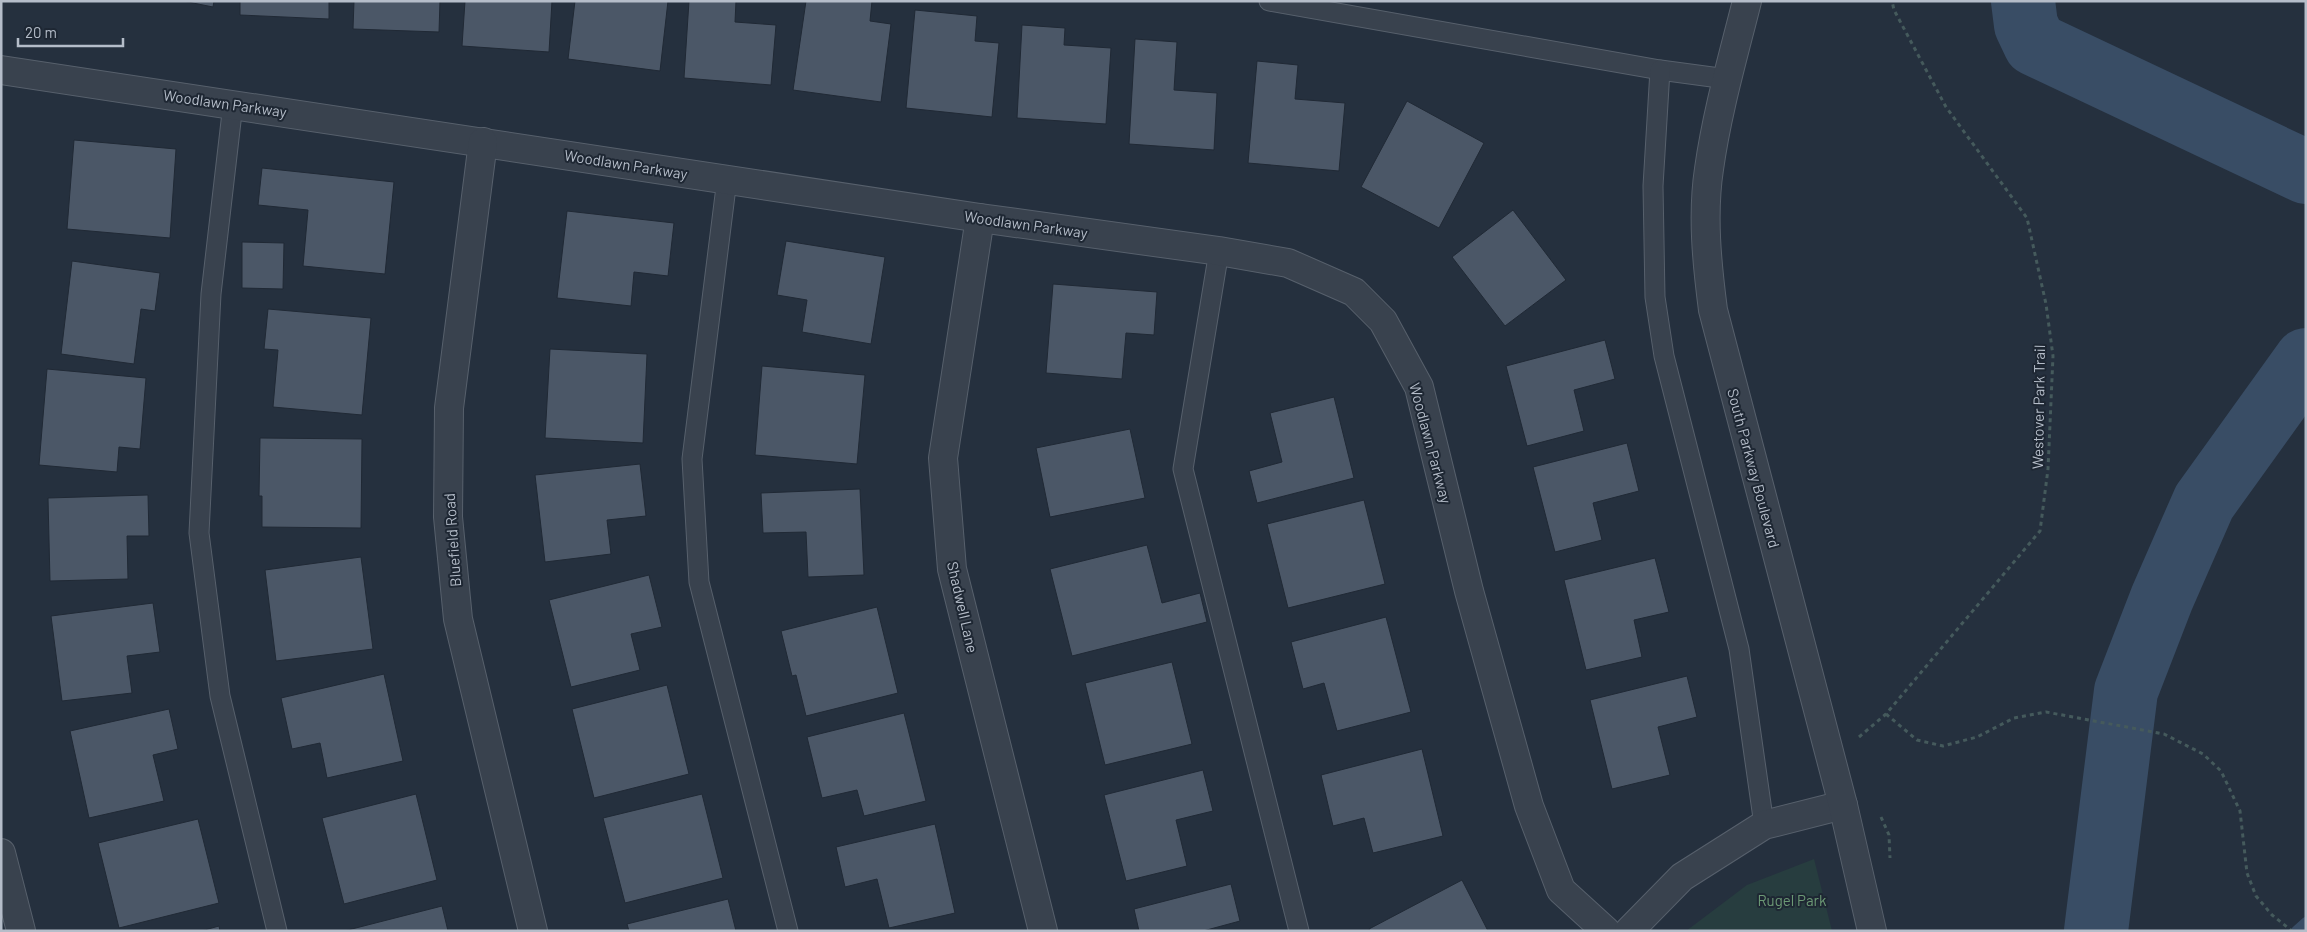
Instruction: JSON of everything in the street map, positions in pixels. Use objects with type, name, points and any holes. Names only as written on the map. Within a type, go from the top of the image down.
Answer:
[{"type":"street","name":"South Parkway Boulevard","points":[[1747,1],[1727,79],[1708,170],[1706,252],[1713,310],[1842,805],[1872,931]]},
{"type":"street","name":"Woodlawn Parkway","points":[[1,70],[980,218],[1219,251],[1288,263],[1354,292],[1384,321],[1419,387],[1470,591],[1528,806],[1561,890],[1606,931]]},
{"type":"street","name":"Bluefield Road","points":[[483,142],[449,408],[448,517],[458,620],[533,931]]},
{"type":"street","name":"Shadwell Lane","points":[[980,218],[942,458],[952,569],[1044,931]]},
{"type":"street","points":[[1629,931],[1682,877],[1764,825],[1842,805]]},
{"type":"street","points":[[1,853],[21,931]]},
{"type":"lane","points":[[1268,1],[1660,70],[1727,79]]},
{"type":"lane","points":[[1660,70],[1653,186],[1654,297],[1664,356],[1738,649],[1764,825]]},
{"type":"lane","points":[[233,104],[211,294],[199,533],[220,696],[277,931]]},
{"type":"lane","points":[[726,179],[692,459],[699,582],[788,931]]},
{"type":"lane","points":[[1219,251],[1183,469],[1299,931]]},
{"type":"path","name":"Westover Park Trail","points":[[1852,743],[1886,714],[2040,531],[2048,469],[2053,356],[2046,304],[2027,218],[1946,107],[1894,10],[1892,1]]},
{"type":"path","points":[[1886,714],[1917,740],[1943,746],[1977,737],[2014,718],[2046,712],[2077,716],[2164,734],[2203,754],[2221,772],[2240,811],[2250,881],[2256,896],[2272,915],[2292,931]]},
{"type":"green space","name":"Rugel Park","points":[[1814,859],[1832,931],[1686,931],[1747,885]]},
{"type":"building","points":[[183,1],[214,1],[213,7]]},
{"type":"building","points":[[240,1],[329,1],[329,19],[240,15]]},
{"type":"building","points":[[354,1],[440,1],[439,32],[353,29]]},
{"type":"building","points":[[465,1],[552,1],[549,52],[462,46]]},
{"type":"building","points":[[575,1],[668,1],[660,71],[568,59]]},
{"type":"building","points":[[689,1],[736,1],[735,22],[776,25],[771,85],[684,78]]},
{"type":"building","points":[[806,1],[872,1],[870,21],[891,24],[881,102],[793,90]]},
{"type":"building","points":[[915,10],[977,16],[975,41],[999,43],[992,117],[906,108]]},
{"type":"building","points":[[1022,25],[1065,28],[1064,45],[1111,48],[1106,124],[1017,118]]},
{"type":"building","points":[[1135,39],[1177,42],[1174,90],[1217,93],[1214,150],[1129,144]]},
{"type":"building","points":[[1257,61],[1298,65],[1295,99],[1345,103],[1339,171],[1248,163]]},
{"type":"building","points":[[1407,101],[1484,143],[1439,228],[1361,187]]},
{"type":"building","points":[[74,140],[176,149],[170,238],[67,229]]},
{"type":"building","points":[[262,168],[394,182],[385,274],[303,266],[308,210],[258,205]]},
{"type":"building","points":[[1513,210],[1566,280],[1505,326],[1452,257]]},
{"type":"building","points":[[567,211],[674,223],[668,276],[634,272],[631,306],[557,298]]},
{"type":"building","points":[[786,241],[885,257],[871,344],[802,332],[807,300],[777,295]]},
{"type":"building","points":[[242,242],[284,243],[283,289],[242,288]]},
{"type":"building","points":[[72,261],[160,273],[155,311],[141,309],[134,364],[61,354]]},
{"type":"building","points":[[1053,284],[1157,292],[1154,335],[1126,333],[1122,379],[1046,373]]},
{"type":"building","points":[[268,309],[371,318],[362,415],[273,407],[278,350],[264,349]]},
{"type":"building","points":[[1605,340],[1615,379],[1574,390],[1584,431],[1527,446],[1506,366]]},
{"type":"building","points":[[550,349],[647,354],[643,443],[545,438]]},
{"type":"building","points":[[762,366],[865,375],[857,464],[755,455]]},
{"type":"building","points":[[47,369],[146,378],[140,449],[119,447],[117,472],[39,465]]},
{"type":"building","points":[[1334,397],[1354,478],[1257,503],[1249,471],[1282,462],[1270,413]]},
{"type":"building","points":[[1130,429],[1145,498],[1050,517],[1036,448]]},
{"type":"building","points":[[260,438],[362,439],[361,528],[262,527],[262,496],[259,496]]},
{"type":"building","points":[[1627,443],[1639,491],[1593,503],[1602,540],[1555,552],[1533,467]]},
{"type":"building","points":[[640,464],[646,516],[607,520],[611,554],[545,562],[535,475]]},
{"type":"building","points":[[860,489],[864,575],[808,577],[806,532],[763,533],[761,493]]},
{"type":"building","points":[[148,495],[149,536],[127,536],[128,579],[50,581],[48,498]]},
{"type":"building","points":[[1364,500],[1385,584],[1288,608],[1267,524]]},
{"type":"building","points":[[1147,545],[1162,603],[1200,593],[1207,622],[1072,656],[1050,569]]},
{"type":"building","points":[[361,557],[373,649],[276,661],[265,570]]},
{"type":"building","points":[[1655,558],[1669,612],[1634,620],[1642,657],[1586,670],[1564,580]]},
{"type":"building","points":[[649,575],[662,627],[631,634],[640,670],[571,687],[549,600]]},
{"type":"building","points":[[153,603],[160,652],[127,656],[132,693],[62,701],[51,616]]},
{"type":"building","points":[[877,607],[898,693],[806,716],[796,675],[792,676],[781,631]]},
{"type":"building","points":[[1386,617],[1411,712],[1337,731],[1324,683],[1303,689],[1291,642]]},
{"type":"building","points":[[1172,662],[1192,744],[1105,765],[1085,683]]},
{"type":"building","points":[[384,674],[403,761],[327,778],[320,743],[292,749],[281,698]]},
{"type":"building","points":[[1687,676],[1697,717],[1658,727],[1670,775],[1612,789],[1590,700]]},
{"type":"building","points":[[667,685],[689,774],[594,798],[572,709]]},
{"type":"building","points":[[169,709],[178,749],[153,755],[164,801],[89,818],[70,731]]},
{"type":"building","points":[[904,713],[926,801],[864,816],[857,790],[822,798],[807,737]]},
{"type":"building","points":[[1422,749],[1443,836],[1373,853],[1364,818],[1333,826],[1321,775]]},
{"type":"building","points":[[1203,770],[1213,811],[1176,820],[1187,866],[1126,881],[1104,795]]},
{"type":"building","points":[[416,794],[437,880],[344,904],[322,818]]},
{"type":"building","points":[[702,794],[723,878],[625,903],[603,818]]},
{"type":"building","points":[[198,819],[219,903],[119,928],[98,843]]},
{"type":"building","points":[[935,824],[955,913],[889,928],[877,879],[845,887],[836,847]]},
{"type":"building","points":[[1462,880],[1488,931],[1370,931],[1369,929]]},
{"type":"building","points":[[1231,884],[1240,921],[1203,931],[1139,931],[1134,909]]},
{"type":"building","points":[[728,899],[736,931],[629,931],[627,924]]},
{"type":"building","points":[[442,906],[448,931],[344,931]]},
{"type":"building","points":[[219,926],[220,931],[201,931]]},
{"type":"waterway","points":[[2023,1],[2026,25],[2035,44],[2306,172]]},
{"type":"waterway","points":[[2096,931],[2126,691],[2162,598],[2204,502],[2306,360]]},
{"type":"waterway","points":[[2296,931],[2306,922]]}]
